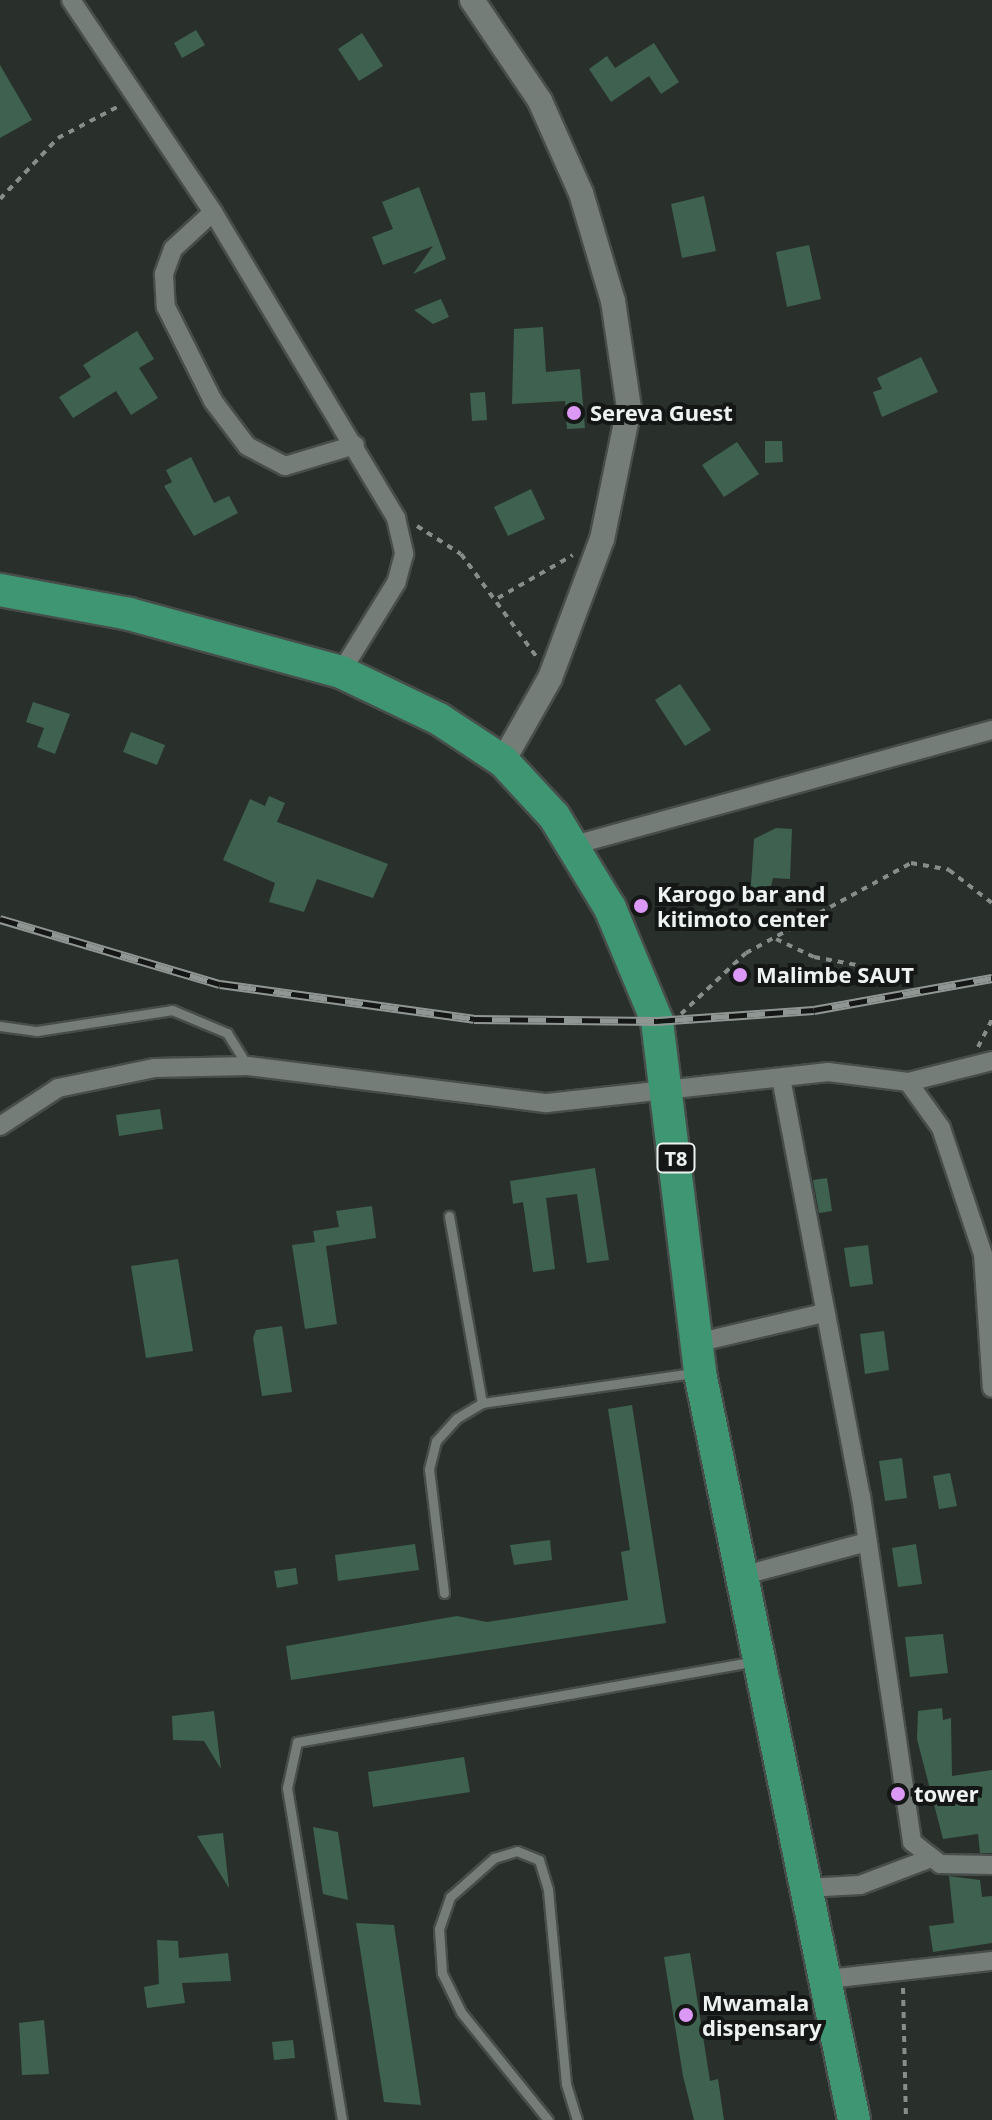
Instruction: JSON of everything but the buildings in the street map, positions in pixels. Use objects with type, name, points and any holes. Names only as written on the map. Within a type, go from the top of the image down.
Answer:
[{"type":"highway","name":"T8","points":[[0,590],[129,614],[341,672],[439,719],[503,761],[574,845],[630,950],[660,1044],[669,1093],[698,1358],[758,1660],[828,1979],[854,2120]]},
{"type":"street","points":[[71,0],[213,212],[396,518],[404,554],[396,583],[341,672]]},
{"type":"street","points":[[472,0],[540,101],[581,193],[613,301],[629,408],[602,539],[550,678],[503,761]]},
{"type":"street","points":[[213,212],[173,249],[164,274],[169,317],[213,401],[247,446],[285,466],[355,445]]},
{"type":"street","points":[[574,845],[992,730]]},
{"type":"street","points":[[0,1126],[48,1093],[101,1076],[248,1066],[547,1103],[669,1093],[828,1072],[908,1082],[992,1061]]},
{"type":"street","points":[[781,1078],[867,1542],[895,1755],[912,1842],[926,1860]]},
{"type":"street","points":[[908,1082],[941,1128],[983,1254],[992,1388]]},
{"type":"street","points":[[698,1358],[824,1313]]},
{"type":"street","points":[[741,1576],[867,1542]]},
{"type":"street","points":[[806,1888],[860,1885],[926,1860],[992,1865]]},
{"type":"street","points":[[828,1979],[992,1961]]},
{"type":"lane","points":[[0,1026],[37,1031],[172,1010],[227,1033],[248,1066]]},
{"type":"lane","points":[[449,1216],[482,1403]]},
{"type":"lane","points":[[444,1593],[431,1454],[447,1427],[482,1403],[698,1358]]},
{"type":"lane","points":[[342,2120],[287,1788],[297,1742],[758,1660]]},
{"type":"lane","points":[[548,2120],[461,2012],[442,1973],[439,1929],[450,1897],[494,1858],[517,1851],[539,1860],[548,1890],[566,2084],[577,2120]]},
{"type":"path","points":[[0,199],[58,138],[135,97]]},
{"type":"path","points":[[396,518],[439,535],[498,598],[550,678]]},
{"type":"path","points":[[498,598],[602,539]]},
{"type":"path","points":[[660,1044],[711,980],[776,939],[911,863],[949,870],[992,903]]},
{"type":"path","points":[[776,939],[825,960],[894,972]]},
{"type":"path","points":[[903,1973],[906,2120]]},
{"type":"railway","points":[[0,919],[220,984],[474,1019],[657,1021],[814,1010],[992,978]]},
{"type":"place","name":"Sereva Guest","points":[[574,413]]},
{"type":"place","name":"Karogo bar and kitimoto center","points":[[641,906]]},
{"type":"place","name":"Malimbe SAUT","points":[[740,975]]},
{"type":"place","name":"tower","points":[[898,1794]]},
{"type":"place","name":"Mwamala dispensary","points":[[686,2015]]}]
